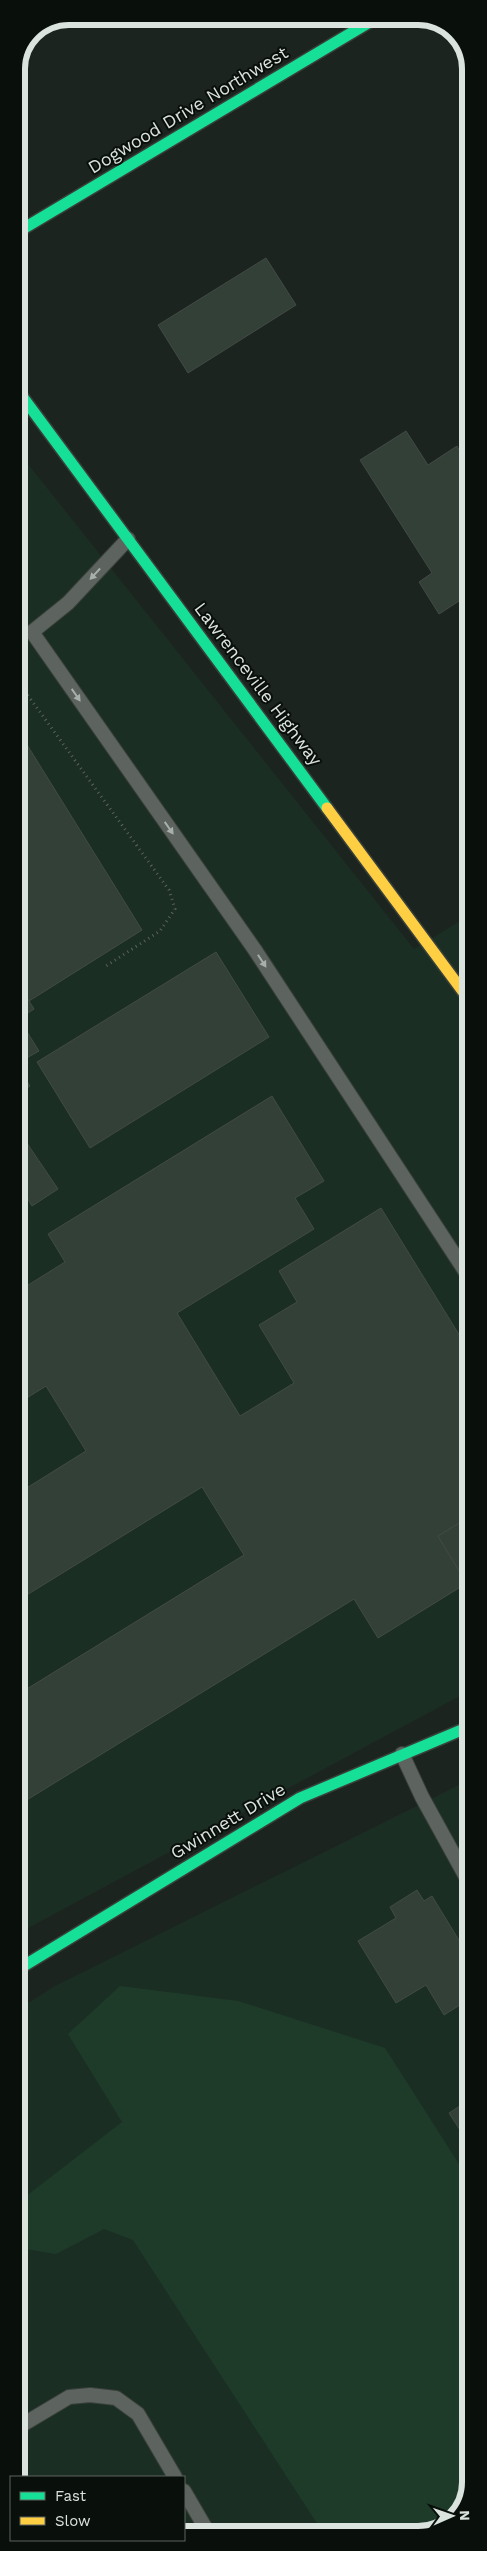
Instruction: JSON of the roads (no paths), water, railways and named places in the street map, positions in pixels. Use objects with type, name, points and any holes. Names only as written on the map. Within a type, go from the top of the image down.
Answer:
[{"type":"street","name":"Dogwood Drive Northwest","points":[[25,228],[365,25]]},
{"type":"street","name":"Lawrenceville Highway","points":[[25,400],[462,990]]},
{"type":"street","name":"Gwinnett Drive","points":[[25,1965],[300,1798],[462,1730]]},
{"type":"lane","points":[[128,539],[68,603],[32,632],[255,950],[462,1268]]},
{"type":"lane","points":[[402,1754],[422,1797],[462,1870]]},
{"type":"lane","points":[[25,2423],[68,2398],[90,2395],[116,2398],[138,2414],[174,2476]]},
{"type":"lane","points":[[185,2494],[204,2526]]}]
